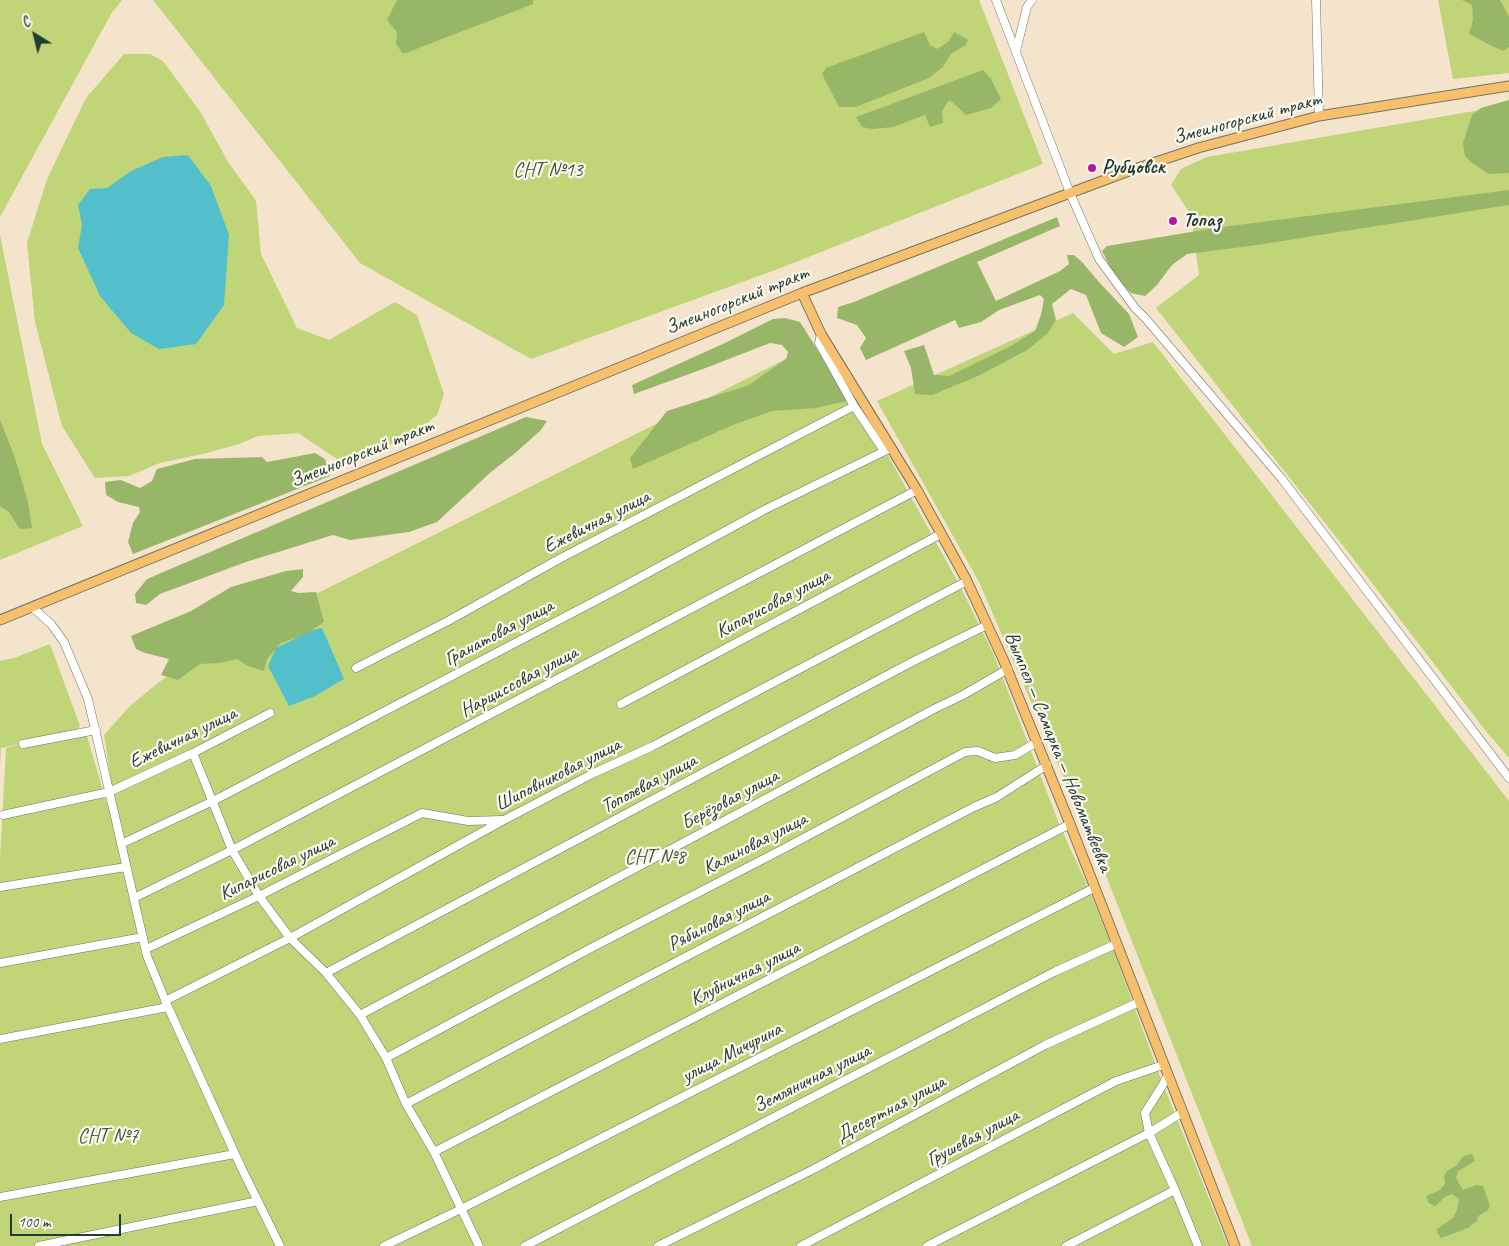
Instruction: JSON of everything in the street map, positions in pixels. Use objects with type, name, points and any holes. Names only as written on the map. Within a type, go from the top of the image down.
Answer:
[{"type":"main road","name":"Змеиногорский тракт","points":[[0,620],[802,293],[1129,171],[1198,148],[1319,116],[1509,86]]},
{"type":"main road","name":"Вымпел — Самарка — Новоматвеевка","points":[[802,293],[822,334],[887,450],[917,490],[967,581],[1008,669],[1235,1246]]},
{"type":"street","points":[[996,0],[1070,193],[1099,259],[1135,308],[1282,479],[1509,778]]},
{"type":"street","points":[[1016,51],[1027,7],[1032,0]]},
{"type":"street","points":[[1316,0],[1319,116]]},
{"type":"street","points":[[822,334],[819,343],[854,406],[887,450]]},
{"type":"street","name":"Ежевичная улица","points":[[356,668],[448,621],[561,558],[854,406]]},
{"type":"street","name":"Гранатовая улица","points":[[121,844],[213,802],[622,587],[764,510],[887,450]]},
{"type":"street","name":"Нарциссовая улица","points":[[134,898],[232,850],[917,490]]},
{"type":"street","name":"Кипарисовая улица","points":[[621,704],[941,534]]},
{"type":"street","name":"Шиповниковая улица","points":[[0,1039],[166,1004],[504,820],[594,773],[661,741],[967,581]]},
{"type":"street","points":[[32,607],[51,624],[64,642],[88,699],[146,950],[166,1004],[235,1154],[280,1246]]},
{"type":"street","name":"Тополевая улица","points":[[326,973],[912,662],[987,625]]},
{"type":"street","name":"Берёзовая улица","points":[[360,1015],[934,709],[964,695],[1008,669]]},
{"type":"street","name":"Ежевичная улица","points":[[2,815],[109,792],[193,753],[270,713]]},
{"type":"street","points":[[23,744],[96,730]]},
{"type":"street","name":"Калиновая улица","points":[[386,1058],[584,951],[783,849],[965,752],[978,751],[995,758],[1015,755],[1037,742]]},
{"type":"street","points":[[193,753],[232,850],[259,896],[290,938],[326,973],[360,1015],[386,1058],[406,1104],[434,1152],[479,1246]]},
{"type":"street","name":"Рябиновая улица","points":[[406,1104],[618,992],[997,797],[1047,766]]},
{"type":"street","name":"Кипарисовая улица","points":[[146,950],[259,896],[422,813],[468,820],[504,820]]},
{"type":"street","name":"Клубничная улица","points":[[434,1152],[1070,824]]},
{"type":"street","points":[[0,887],[126,867]]},
{"type":"street","name":"улица Мичурина","points":[[384,1246],[461,1209],[1094,888]]},
{"type":"street","points":[[0,963],[143,937]]},
{"type":"street","name":"Земляничная улица","points":[[525,1246],[1054,972],[1116,944]]},
{"type":"street","name":"Десертная улица","points":[[658,1246],[812,1170],[1045,1045],[1139,1002]]},
{"type":"street","name":"Грушевая улица","points":[[801,1246],[1116,1081],[1163,1065]]},
{"type":"street","points":[[1168,1076],[1146,1112],[1149,1133],[1198,1246]]},
{"type":"street","points":[[927,1246],[1149,1133],[1183,1112]]},
{"type":"street","points":[[0,1197],[235,1154]]},
{"type":"street","points":[[1066,1246],[1175,1190]]},
{"type":"street","points":[[39,1246],[258,1202]]},
{"type":"green space","points":[[0,0],[122,0],[111,14],[0,217]]},
{"type":"green space","name":"СНТ №13","points":[[153,0],[979,0],[1043,164],[778,269],[531,359],[360,263]]},
{"type":"green space","points":[[397,0],[533,0],[533,4],[403,54],[396,44],[397,32],[387,20]]},
{"type":"green space","points":[[1438,0],[1509,0],[1509,73],[1453,79]]},
{"type":"green space","points":[[1462,0],[1500,0],[1509,17],[1509,47],[1503,51],[1469,34],[1473,20],[1472,5]]},
{"type":"green space","points":[[924,32],[930,45],[937,49],[948,42],[954,32],[968,40],[966,45],[951,54],[943,67],[929,78],[856,107],[839,107],[822,74],[826,68]]},
{"type":"green space","points":[[124,54],[150,54],[163,61],[201,113],[227,160],[256,201],[261,254],[297,328],[329,340],[395,302],[417,315],[444,394],[437,415],[406,440],[337,459],[298,433],[258,436],[239,444],[207,453],[160,463],[129,476],[95,478],[62,426],[35,322],[27,243],[47,179],[86,98]]},
{"type":"green space","points":[[983,70],[991,79],[1001,99],[991,108],[966,115],[950,100],[942,112],[943,123],[930,127],[925,115],[893,127],[873,129],[862,127],[856,117]]},
{"type":"green space","points":[[1509,100],[1509,173],[1489,174],[1465,156],[1463,143],[1472,115],[1481,108]]},
{"type":"green space","points":[[1509,105],[1509,758],[1485,730],[1156,308],[1199,275],[1191,215],[1171,185],[1181,169],[1207,157]]},
{"type":"green space","points":[[1509,190],[1509,205],[1257,245],[1187,254],[1172,265],[1157,285],[1145,296],[1131,293],[1120,282],[1102,251],[1107,246],[1215,228]]},
{"type":"green space","points":[[1057,217],[1060,226],[977,262],[996,301],[1060,271],[1069,264],[1067,255],[1074,255],[1129,314],[1138,337],[1124,347],[1101,333],[1086,295],[1071,289],[1052,304],[1056,320],[1048,333],[1027,350],[978,376],[932,395],[915,394],[911,368],[904,351],[924,345],[934,375],[949,376],[1009,347],[1035,331],[1044,299],[1040,295],[999,310],[981,322],[959,328],[955,320],[866,360],[860,348],[866,338],[857,325],[837,318],[838,307]]},
{"type":"green space","points":[[0,235],[42,444],[83,526],[0,560]]},
{"type":"green space","points":[[1073,313],[1114,354],[1153,342],[1509,801],[1509,1246],[1252,1246],[1103,868],[979,582],[877,401]]},
{"type":"green space","points":[[785,318],[800,322],[847,401],[816,408],[772,411],[733,425],[633,469],[630,458],[667,411],[749,385],[786,359],[788,352],[782,345],[770,343],[634,394],[632,385],[773,319]]},
{"type":"green space","name":"СНТ №8","points":[[810,348],[885,450],[959,584],[994,655],[1060,826],[1111,944],[1161,1079],[1228,1246],[0,1246],[0,859],[6,748],[25,743],[1,748],[0,768],[0,661],[14,658],[50,644],[80,726],[77,730],[85,729],[105,798],[120,840],[104,735],[130,706],[159,682],[232,636]]},
{"type":"green space","points":[[526,417],[547,421],[540,431],[491,472],[437,522],[409,532],[350,540],[333,535],[246,562],[160,594],[146,605],[136,603],[135,594],[147,579]]},
{"type":"green space","points":[[0,420],[14,455],[28,502],[32,528],[20,529],[9,512],[0,506]]},
{"type":"green space","points":[[315,453],[325,459],[330,476],[133,554],[128,542],[133,523],[140,512],[139,507],[118,502],[106,495],[105,482],[121,480],[140,488],[152,481],[157,469],[195,459],[262,457],[267,462]]},
{"type":"green space","points":[[303,569],[303,577],[291,591],[298,593],[316,592],[324,622],[304,635],[281,643],[267,659],[264,671],[248,666],[237,659],[220,663],[200,664],[178,680],[161,675],[169,659],[136,649],[131,636],[191,611],[231,587],[286,571]]},
{"type":"green space","points":[[1472,1154],[1475,1161],[1458,1171],[1456,1178],[1463,1190],[1476,1185],[1483,1186],[1490,1206],[1468,1228],[1441,1238],[1437,1229],[1453,1218],[1459,1199],[1452,1194],[1445,1197],[1435,1206],[1429,1203],[1426,1196],[1440,1190],[1445,1184],[1444,1176],[1446,1172],[1457,1165],[1463,1156]]},
{"type":"water","points":[[188,155],[211,186],[229,235],[224,305],[196,344],[159,349],[131,333],[100,296],[78,248],[82,225],[78,205],[90,189],[107,188],[131,171],[163,157]]},
{"type":"water","points":[[322,628],[344,679],[315,696],[289,706],[268,666],[276,648],[313,630]]},
{"type":"place","name":"Рубцовск","points":[[1092,168]]},
{"type":"place","name":"Топаз","points":[[1173,221]]},
{"type":"park label","name":"СНТ №7","points":[[108,1137]]}]
